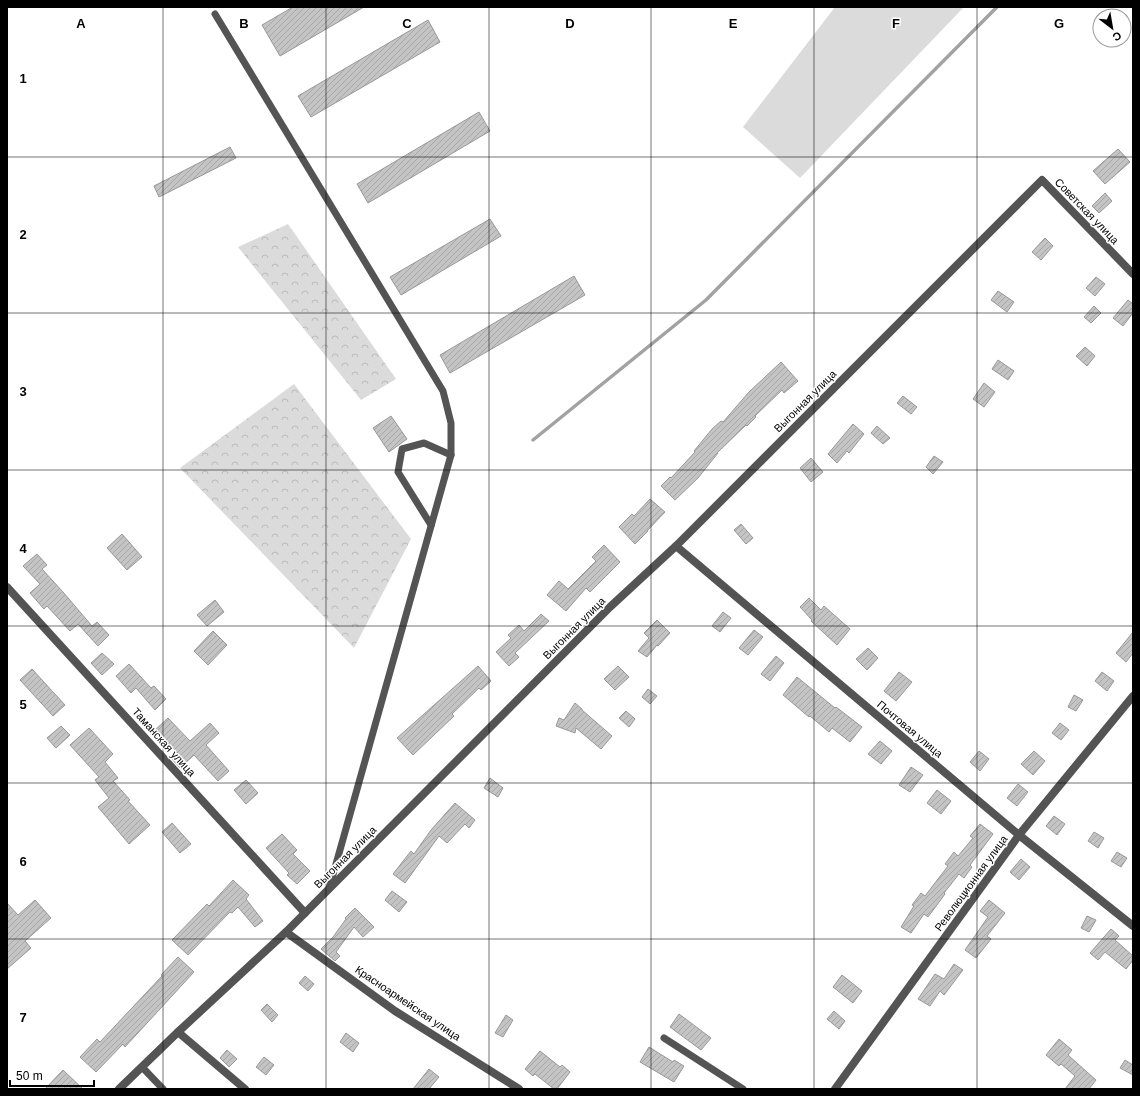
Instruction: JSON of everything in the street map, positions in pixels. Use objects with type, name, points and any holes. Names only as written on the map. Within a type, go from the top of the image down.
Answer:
[{"type":"street","name":"Советская улица","points":[[1042,180],[1133,274]]},
{"type":"street","name":"Выгонная улица","points":[[120,1089],[178,1032],[286,932],[610,607],[676,546],[1042,180]]},
{"type":"street","name":"Почтовая улица","points":[[676,546],[1019,835],[1133,926]]},
{"type":"street","name":"Таманская улица","points":[[7,587],[305,913]]},
{"type":"street","name":"Революционная улица","points":[[835,1089],[1019,835],[1133,696]]},
{"type":"street","name":"Красноармейская улица","points":[[286,932],[396,1011],[519,1089]]},
{"type":"street","points":[[178,1032],[245,1089]]},
{"type":"lane","points":[[215,14],[443,391],[450,423],[451,455],[329,889]]},
{"type":"lane","points":[[431,525],[398,472],[402,450],[424,443],[451,455]]},
{"type":"lane","points":[[664,1038],[743,1089]]},
{"type":"lane","points":[[142,1067],[163,1089]]},
{"type":"green space","points":[[835,7],[964,7],[800,178],[743,127]]},
{"type":"green space","points":[[288,224],[396,379],[361,400],[238,247]]},
{"type":"green space","points":[[294,384],[411,539],[354,648],[180,468]]},
{"type":"building","points":[[293,7],[364,7],[280,56],[262,25]]},
{"type":"building","points":[[428,20],[440,42],[311,117],[298,96]]},
{"type":"building","points":[[479,112],[490,131],[368,203],[357,184]]},
{"type":"building","points":[[230,147],[236,158],[159,197],[154,186]]},
{"type":"building","points":[[1118,149],[1130,162],[1105,184],[1093,171]]},
{"type":"building","points":[[1105,193],[1112,201],[1099,213],[1092,206]]},
{"type":"building","points":[[490,219],[501,236],[401,295],[390,277]]},
{"type":"building","points":[[1045,238],[1053,246],[1041,260],[1032,252]]},
{"type":"building","points":[[574,276],[585,295],[450,373],[440,355]]},
{"type":"building","points":[[1096,277],[1105,284],[1095,296],[1086,288]]},
{"type":"building","points":[[998,291],[1014,302],[1007,312],[991,300]]},
{"type":"building","points":[[1128,300],[1133,304],[1133,313],[1123,326],[1113,318]]},
{"type":"building","points":[[1094,306],[1101,313],[1091,323],[1084,317]]},
{"type":"building","points":[[1085,347],[1095,356],[1087,366],[1076,356]]},
{"type":"building","points":[[998,360],[1014,371],[1008,380],[992,369]]},
{"type":"building","points":[[781,362],[798,381],[784,393],[782,390],[755,416],[756,417],[747,426],[746,425],[717,453],[698,478],[675,500],[661,486],[670,477],[671,478],[695,452],[694,451],[712,429],[721,421],[723,422],[749,392]]},
{"type":"building","points":[[984,383],[995,392],[984,407],[973,399]]},
{"type":"building","points":[[903,396],[917,407],[911,414],[897,403]]},
{"type":"building","points":[[391,416],[407,439],[389,452],[373,428]]},
{"type":"building","points":[[853,424],[864,434],[849,453],[847,451],[837,463],[828,454]]},
{"type":"building","points":[[877,426],[890,438],[883,444],[871,433]]},
{"type":"building","points":[[934,456],[943,462],[933,474],[926,467]]},
{"type":"building","points":[[811,458],[823,472],[811,482],[800,468]]},
{"type":"building","points":[[650,499],[665,512],[635,544],[619,527],[632,514],[634,516]]},
{"type":"building","points":[[741,524],[753,538],[746,544],[734,530]]},
{"type":"building","points":[[122,534],[142,557],[127,570],[107,548]]},
{"type":"building","points":[[604,545],[620,562],[590,592],[586,588],[566,611],[547,595],[559,581],[568,589],[596,561],[592,557]]},
{"type":"building","points":[[37,554],[47,565],[42,569],[92,626],[97,622],[109,635],[98,646],[78,624],[70,631],[47,606],[44,609],[30,593],[40,584],[23,566]]},
{"type":"building","points":[[809,598],[821,610],[824,606],[850,629],[837,645],[811,621],[812,620],[800,607]]},
{"type":"building","points":[[215,600],[224,612],[207,626],[197,615]]},
{"type":"building","points":[[723,612],[731,618],[720,632],[712,626]]},
{"type":"building","points":[[541,614],[549,621],[515,653],[519,657],[509,666],[496,652],[511,638],[508,635],[519,625],[524,631]]},
{"type":"building","points":[[657,620],[670,633],[647,657],[638,651],[649,638],[644,633]]},
{"type":"building","points":[[754,630],[763,637],[748,655],[739,648]]},
{"type":"building","points":[[213,631],[227,645],[208,665],[194,651]]},
{"type":"building","points":[[1133,632],[1133,653],[1126,662],[1116,653]]},
{"type":"building","points":[[868,648],[878,658],[867,670],[856,659]]},
{"type":"building","points":[[102,653],[114,664],[102,675],[91,663]]},
{"type":"building","points":[[776,656],[784,663],[770,681],[761,674]]},
{"type":"building","points":[[129,664],[151,688],[154,686],[166,699],[155,710],[136,688],[131,693],[116,676]]},
{"type":"building","points":[[478,666],[491,681],[481,690],[479,688],[452,714],[454,716],[413,755],[397,738]]},
{"type":"building","points":[[618,666],[629,677],[615,690],[604,679]]},
{"type":"building","points":[[32,669],[65,705],[53,716],[20,680]]},
{"type":"building","points":[[899,672],[912,682],[896,701],[884,691]]},
{"type":"building","points":[[1102,672],[1114,681],[1107,691],[1095,681]]},
{"type":"building","points":[[797,677],[835,708],[836,707],[862,727],[850,742],[832,728],[829,732],[783,695]]},
{"type":"building","points":[[648,689],[657,696],[650,704],[642,697]]},
{"type":"building","points":[[1074,695],[1083,700],[1076,711],[1068,707]]},
{"type":"building","points":[[575,703],[612,736],[601,749],[576,728],[575,733],[556,726],[559,718],[564,720]]},
{"type":"building","points":[[626,711],[635,719],[629,727],[619,718]]},
{"type":"building","points":[[168,718],[190,741],[210,723],[219,733],[206,745],[229,771],[218,781],[194,755],[180,768],[171,758],[177,752],[155,730]]},
{"type":"building","points":[[1060,723],[1069,730],[1061,740],[1052,733]]},
{"type":"building","points":[[61,726],[70,735],[56,748],[47,738]]},
{"type":"building","points":[[89,728],[113,754],[105,762],[118,778],[113,781],[130,800],[128,801],[150,825],[129,844],[98,807],[109,798],[95,780],[99,777],[70,745]]},
{"type":"building","points":[[880,741],[892,751],[881,764],[868,754]]},
{"type":"building","points":[[979,751],[989,759],[980,771],[970,762]]},
{"type":"building","points":[[1034,751],[1045,761],[1033,775],[1021,764]]},
{"type":"building","points":[[911,767],[923,775],[910,792],[899,785]]},
{"type":"building","points":[[490,778],[503,788],[498,797],[484,788]]},
{"type":"building","points":[[246,780],[258,793],[246,804],[234,790]]},
{"type":"building","points":[[1018,784],[1028,792],[1017,806],[1007,798]]},
{"type":"building","points":[[937,790],[951,801],[941,814],[927,803]]},
{"type":"building","points":[[455,803],[475,820],[469,828],[465,824],[447,843],[439,836],[405,883],[393,874],[411,851],[414,854],[431,830]]},
{"type":"building","points":[[1054,816],[1065,824],[1057,835],[1046,826]]},
{"type":"building","points":[[172,823],[191,844],[180,853],[162,832]]},
{"type":"building","points":[[980,824],[993,834],[970,865],[972,867],[964,878],[959,874],[928,917],[924,914],[911,933],[901,927],[914,906],[912,905],[921,893],[925,896],[948,866],[945,864],[954,852],[958,856],[973,838],[970,836]]},
{"type":"building","points":[[1094,832],[1104,838],[1098,848],[1088,841]]},
{"type":"building","points":[[282,834],[297,850],[293,854],[310,871],[297,884],[287,875],[289,873],[266,848]]},
{"type":"building","points":[[1117,852],[1127,858],[1121,867],[1111,861]]},
{"type":"building","points":[[1021,859],[1030,867],[1019,880],[1010,872]]},
{"type":"building","points":[[233,880],[249,895],[246,899],[263,921],[255,927],[238,907],[232,913],[230,912],[188,955],[172,940],[207,904],[209,906]]},
{"type":"building","points":[[392,891],[407,902],[399,912],[385,900]]},
{"type":"building","points":[[35,900],[51,918],[25,941],[31,948],[7,969],[7,903],[18,915]]},
{"type":"building","points":[[989,900],[1005,913],[987,936],[991,939],[976,958],[965,950],[988,917],[980,911]]},
{"type":"building","points":[[355,908],[374,927],[363,937],[354,927],[336,952],[340,956],[335,961],[321,949],[333,937],[346,919],[345,918]]},
{"type":"building","points":[[1087,916],[1096,920],[1089,932],[1081,928]]},
{"type":"building","points":[[1111,929],[1119,936],[1115,940],[1133,956],[1133,960],[1126,969],[1105,952],[1098,960],[1090,953]]},
{"type":"building","points":[[178,957],[194,972],[125,1047],[123,1044],[96,1072],[80,1057],[97,1039],[100,1042]]},
{"type":"building","points":[[954,964],[963,970],[944,995],[940,991],[930,1006],[918,999],[935,974],[944,979]]},
{"type":"building","points":[[842,975],[862,991],[853,1003],[833,987]]},
{"type":"building","points":[[305,976],[314,984],[308,991],[299,983]]},
{"type":"building","points":[[267,1004],[278,1015],[272,1022],[261,1010]]},
{"type":"building","points":[[834,1011],[845,1021],[839,1029],[827,1019]]},
{"type":"building","points":[[679,1014],[711,1038],[701,1050],[670,1027]]},
{"type":"building","points":[[506,1015],[513,1020],[503,1037],[495,1033]]},
{"type":"building","points":[[346,1033],[359,1043],[353,1052],[340,1042]]},
{"type":"building","points":[[1059,1039],[1072,1050],[1068,1055],[1096,1080],[1089,1089],[1065,1089],[1075,1076],[1061,1064],[1059,1066],[1046,1055]]},
{"type":"building","points":[[649,1047],[673,1062],[674,1060],[684,1066],[674,1082],[640,1062]]},
{"type":"building","points":[[227,1050],[237,1059],[229,1067],[220,1058]]},
{"type":"building","points":[[540,1051],[560,1067],[562,1065],[570,1072],[557,1089],[554,1089],[535,1074],[533,1076],[525,1069]]},
{"type":"building","points":[[264,1057],[274,1065],[266,1075],[256,1067]]},
{"type":"building","points":[[1125,1060],[1133,1065],[1133,1075],[1120,1068]]},
{"type":"building","points":[[429,1069],[439,1077],[429,1089],[413,1089]]},
{"type":"building","points":[[63,1070],[83,1089],[45,1089]]},
{"type":"waterway","points":[[533,440],[706,300],[997,7]]}]
